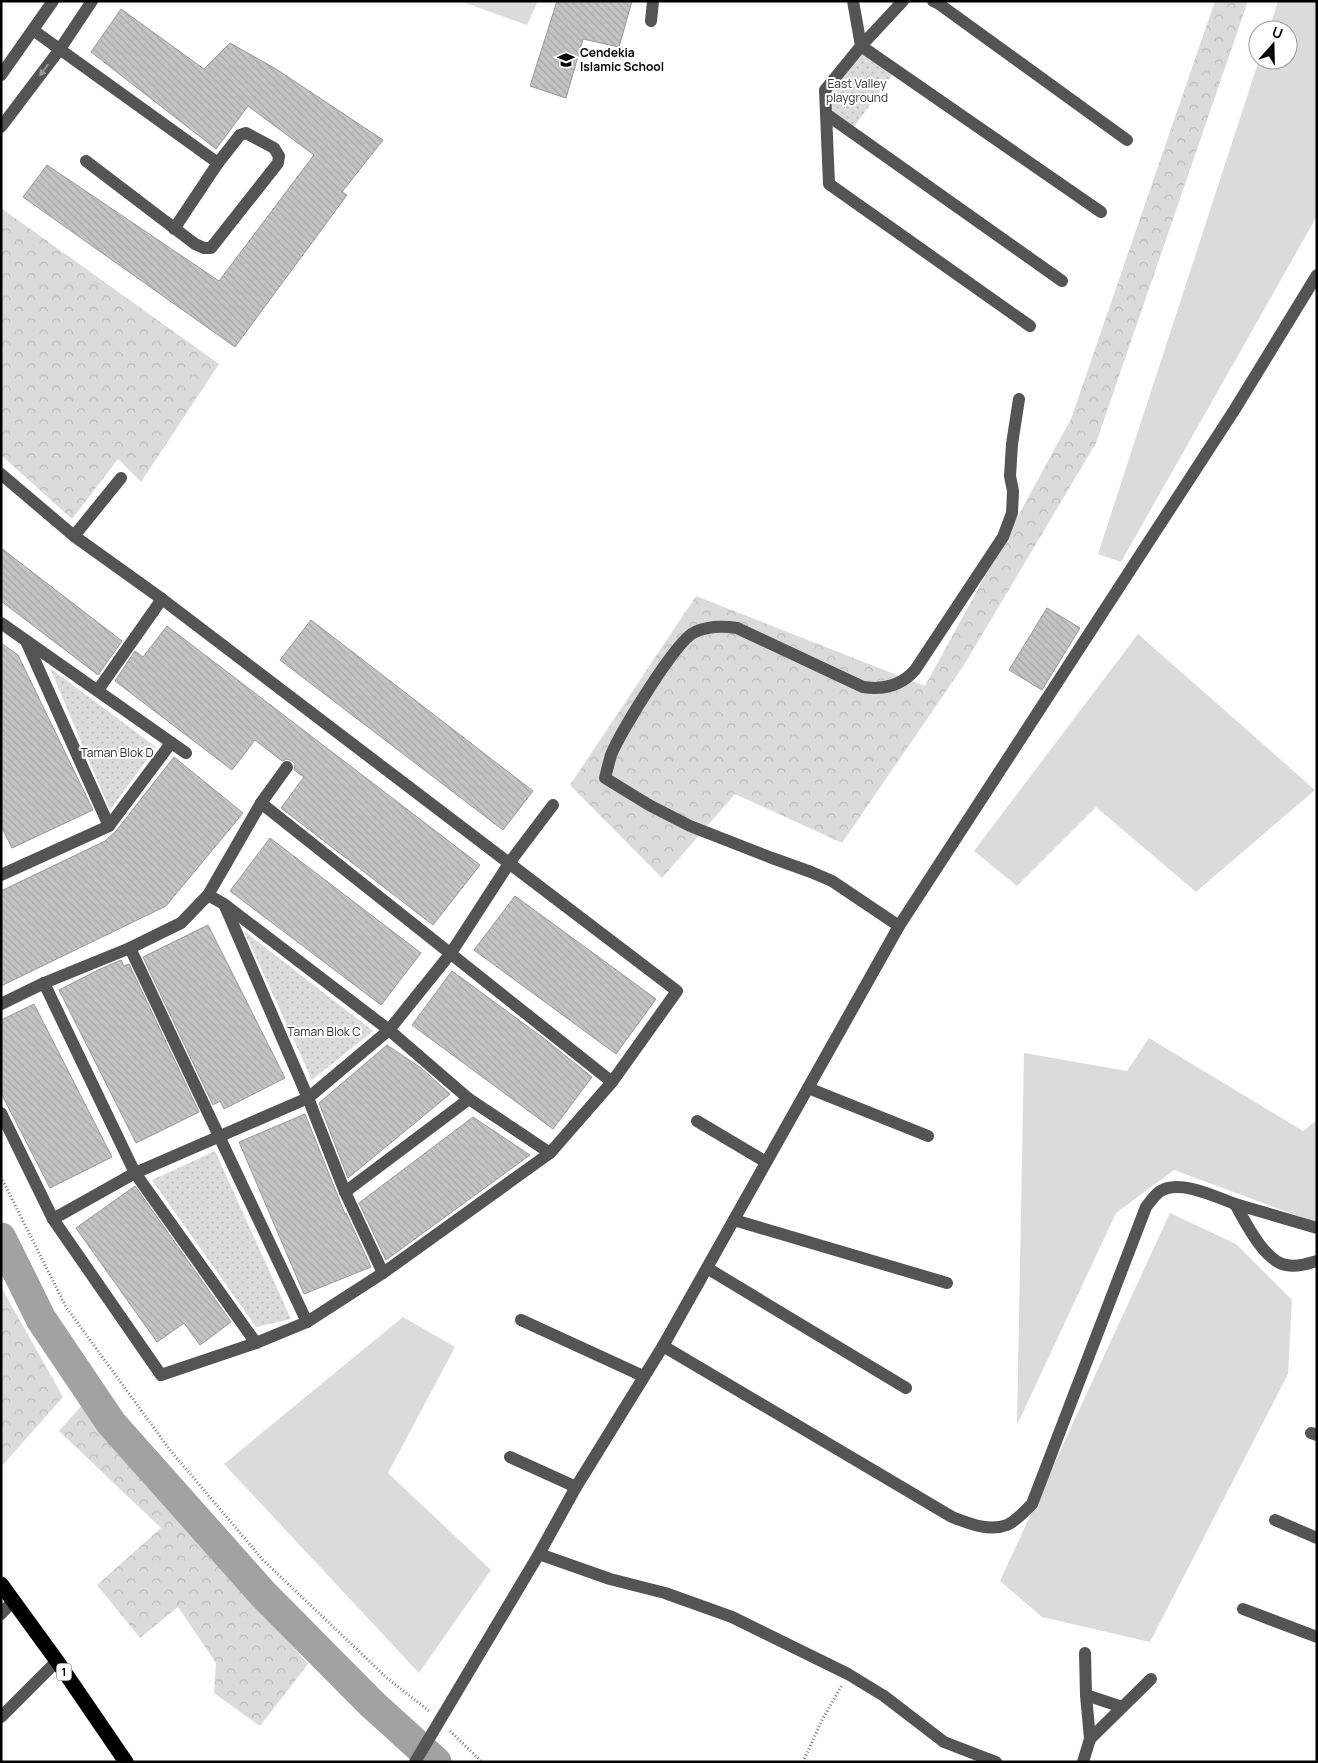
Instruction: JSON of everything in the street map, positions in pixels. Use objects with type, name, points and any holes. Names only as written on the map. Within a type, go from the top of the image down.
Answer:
[{"type":"highway","name":"1","points":[[1,1584],[57,1661],[126,1762]]},
{"type":"street","points":[[1,75],[53,1]]},
{"type":"street","points":[[1,126],[60,49],[92,1]]},
{"type":"street","points":[[651,21],[653,1]]},
{"type":"street","points":[[853,1],[861,46],[1100,212]]},
{"type":"street","points":[[903,1],[861,46],[826,90],[829,184],[1030,326]]},
{"type":"street","points":[[933,1],[1127,140]]},
{"type":"street","points":[[33,30],[218,163]]},
{"type":"street","points":[[826,114],[1062,280]]},
{"type":"street","points":[[86,161],[174,229],[195,244],[204,248],[212,248],[278,163],[279,156],[274,148],[246,133],[240,135],[218,163],[174,229]]},
{"type":"street","points":[[415,1762],[540,1554],[576,1487],[663,1346],[899,926],[1209,450],[1317,276]]},
{"type":"street","points":[[899,926],[832,881],[690,826],[649,805],[606,778],[611,757],[628,721],[684,640],[694,632],[724,626],[737,628],[863,687],[874,689],[887,687],[907,679],[1003,537],[1012,513],[1013,491],[1010,476],[1019,399]]},
{"type":"street","points":[[1,474],[74,536],[162,599],[510,862],[677,991],[612,1082],[550,1153],[383,1273],[307,1322],[256,1343],[161,1375],[53,1219],[1,1112]]},
{"type":"street","points":[[74,536],[121,478]]},
{"type":"street","points":[[98,690],[162,599]]},
{"type":"street","points":[[1,623],[186,753]]},
{"type":"street","points":[[26,640],[109,826]]},
{"type":"street","points":[[3,871],[109,826],[171,743]]},
{"type":"street","points":[[1,1004],[44,983],[130,948],[181,923],[208,895],[261,803],[287,767]]},
{"type":"street","points":[[261,803],[612,1082]]},
{"type":"street","points":[[53,1219],[135,1173],[308,1098],[389,1030],[450,953],[510,862],[553,805]]},
{"type":"street","points":[[208,895],[224,904],[389,1030],[469,1099],[550,1153]]},
{"type":"street","points":[[224,904],[308,1098],[345,1192],[383,1273]]},
{"type":"street","points":[[130,948],[307,1322]]},
{"type":"street","points":[[44,983],[135,1173],[256,1343]]},
{"type":"street","points":[[808,1088],[928,1136]]},
{"type":"street","points":[[345,1192],[469,1099]]},
{"type":"street","points":[[697,1121],[766,1162]]},
{"type":"street","points":[[663,1346],[952,1517],[975,1525],[992,1527],[1008,1525],[1032,1504],[1146,1207],[1160,1191],[1169,1188],[1189,1188],[1235,1204],[1317,1228]]},
{"type":"street","points":[[1235,1204],[1267,1254],[1286,1265],[1301,1266],[1317,1261]]},
{"type":"street","points":[[734,1220],[947,1283]]},
{"type":"street","points":[[707,1268],[906,1388]]},
{"type":"street","points":[[521,1320],[643,1376]]},
{"type":"street","points":[[510,1457],[576,1487]]},
{"type":"street","points":[[1275,1520],[1317,1538]]},
{"type":"street","points":[[540,1554],[610,1579],[665,1593],[732,1617],[848,1674],[884,1696],[944,1742],[996,1762]]},
{"type":"street","points":[[1,1614],[14,1600]]},
{"type":"street","points":[[1243,1609],[1317,1637]]},
{"type":"street","points":[[1083,1762],[1090,1739],[1085,1652]]},
{"type":"street","points":[[1,1718],[57,1661]]},
{"type":"street","points":[[1090,1739],[1151,1679]]},
{"type":"street","points":[[1086,1695],[1122,1707]]},
{"type":"path","points":[[1,1177],[66,1307],[170,1450],[263,1560],[387,1678],[440,1720],[482,1762]]},
{"type":"path","points":[[803,1762],[822,1720],[848,1674]]},
{"type":"green space","points":[[460,1],[538,1],[527,25]]},
{"type":"green space","points":[[1215,1],[1248,1],[1096,443],[964,665],[842,843],[735,794],[662,878],[570,785],[696,596],[925,686],[1071,419]]},
{"type":"green space","points":[[1278,1],[1317,1],[1317,216],[1121,562],[1098,554],[1256,70],[1298,70],[1298,20],[1272,20]]},
{"type":"green space","name":"East Valley playground","points":[[862,52],[893,74],[853,128],[832,112],[831,92]]},
{"type":"green space","points":[[1,208],[219,364],[141,482],[118,459],[72,519],[1,455]]},
{"type":"green space","points":[[1138,634],[1315,790],[1196,892],[1096,807],[1017,886],[974,851]]},
{"type":"green space","name":"Taman Blok D","points":[[50,668],[156,747],[110,810]]},
{"type":"green space","name":"Taman Blok C","points":[[244,931],[373,1031],[312,1080]]},
{"type":"green space","points":[[1149,1038],[1303,1131],[1317,1120],[1317,1223],[1174,1170],[1116,1213],[1017,1425],[1024,1053],[1127,1071]]},
{"type":"green space","points":[[215,1151],[291,1319],[256,1327],[152,1180]]},
{"type":"green space","points":[[1170,1213],[1236,1244],[1292,1300],[1288,1374],[1150,1642],[1042,1617],[1000,1581]]},
{"type":"green space","points":[[1,1287],[63,1397],[1,1467]]},
{"type":"green space","points":[[403,1317],[455,1347],[388,1473],[491,1570],[419,1673],[224,1464]]},
{"type":"green space","points":[[84,1403],[308,1664],[260,1726],[214,1693],[216,1663],[178,1607],[140,1638],[97,1585],[161,1528],[59,1431]]},
{"type":"building","name":"Cendekia Islamic School","points":[[557,1],[632,1],[619,47],[583,39],[566,98],[530,86]]},
{"type":"building","points":[[121,9],[204,69],[230,43],[276,69],[383,140],[342,192],[347,195],[235,347],[23,197],[47,165],[219,281],[314,155],[248,106],[216,149],[91,52]]},
{"type":"building","points":[[1,548],[122,641],[98,675],[1,601]]},
{"type":"building","points":[[1047,608],[1080,628],[1042,690],[1009,670]]},
{"type":"building","points":[[311,620],[533,791],[503,830],[280,660]]},
{"type":"building","points":[[167,626],[480,865],[433,925],[281,808],[304,777],[294,770],[295,764],[292,761],[287,759],[282,761],[255,740],[232,770],[115,681],[135,651],[143,657]]},
{"type":"building","points":[[1,643],[18,655],[93,810],[12,848],[1,826]]},
{"type":"building","points":[[174,757],[243,813],[166,906],[1,986],[1,891],[105,841],[116,831]]},
{"type":"building","points":[[270,838],[421,953],[381,1005],[230,891]]},
{"type":"building","points":[[515,896],[656,999],[616,1054],[474,950]]},
{"type":"building","points":[[208,925],[285,1078],[224,1109],[220,1101],[213,1105],[143,957]]},
{"type":"building","points":[[121,960],[124,966],[129,964],[199,1112],[136,1143],[59,990]]},
{"type":"building","points":[[452,971],[542,1037],[592,1077],[553,1129],[412,1025]]},
{"type":"building","points":[[34,1004],[112,1157],[50,1188],[1,1093],[1,1020]]},
{"type":"building","points":[[387,1045],[421,1068],[450,1094],[348,1178],[319,1103]]},
{"type":"building","points":[[305,1114],[345,1214],[371,1267],[304,1294],[239,1142]]},
{"type":"building","points":[[473,1117],[530,1155],[386,1260],[359,1203]]},
{"type":"building","points":[[135,1186],[231,1322],[200,1345],[184,1323],[157,1342],[76,1228]]},
{"type":"waterway","points":[[1,1238],[41,1319],[111,1423],[263,1594],[372,1704],[436,1762]]},
{"type":"place","name":"Cendekia Islamic School","points":[[566,60]]}]
